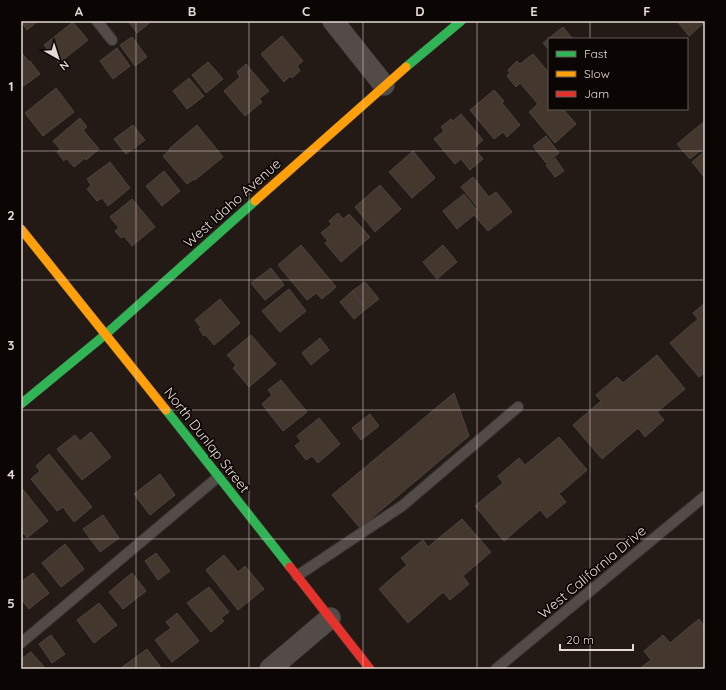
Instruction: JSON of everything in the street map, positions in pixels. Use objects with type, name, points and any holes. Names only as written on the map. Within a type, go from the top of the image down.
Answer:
[{"type":"street","points":[[333,21],[384,85]]},
{"type":"street","name":"West Idaho Avenue","points":[[21,404],[106,334],[384,85],[461,21]]},
{"type":"street","name":"North Dunlap Street","points":[[21,228],[370,669]]},
{"type":"street","points":[[270,669],[330,618]]},
{"type":"lane","points":[[97,21],[112,40]]},
{"type":"lane","points":[[297,576],[402,506],[518,407]]},
{"type":"lane","points":[[21,643],[218,477]]},
{"type":"lane","name":"West California Drive","points":[[496,669],[705,496]]},
{"type":"building","points":[[21,21],[38,21],[27,30]]},
{"type":"building","points":[[128,21],[152,21],[137,33]]},
{"type":"building","points":[[677,21],[705,21],[705,22],[689,36]]},
{"type":"building","points":[[73,22],[88,40],[59,63],[44,45]]},
{"type":"building","points":[[563,27],[572,38],[549,38]]},
{"type":"building","points":[[282,36],[303,61],[297,66],[300,71],[292,78],[290,76],[284,82],[261,54]]},
{"type":"building","points":[[132,37],[147,57],[135,66],[120,45]]},
{"type":"building","points":[[548,39],[548,49],[543,43]]},
{"type":"building","points":[[117,48],[130,66],[113,79],[100,61]]},
{"type":"building","points":[[21,52],[40,74],[21,88]]},
{"type":"building","points":[[533,54],[548,72],[548,110],[564,110],[576,124],[555,143],[529,112],[538,104],[520,83],[516,87],[507,76],[510,73],[508,70],[517,61],[520,64]]},
{"type":"building","points":[[208,62],[223,79],[206,93],[192,75]]},
{"type":"building","points":[[246,64],[269,91],[259,99],[262,102],[245,116],[224,91],[240,77],[237,72]]},
{"type":"building","points":[[189,78],[204,96],[187,109],[173,91]]},
{"type":"building","points":[[56,88],[74,112],[43,136],[25,113]]},
{"type":"building","points":[[494,90],[504,101],[502,103],[520,125],[507,137],[503,132],[494,139],[470,110]]},
{"type":"building","points":[[461,114],[483,140],[474,148],[483,159],[470,170],[461,159],[455,164],[434,139],[444,131],[441,127],[451,119],[453,121]]},
{"type":"building","points":[[80,118],[87,127],[83,130],[99,149],[86,160],[85,158],[74,167],[66,158],[64,161],[57,152],[60,149],[53,141]]},
{"type":"building","points":[[705,121],[705,147],[690,159],[677,144]]},
{"type":"building","points":[[133,125],[145,140],[126,154],[114,139]]},
{"type":"building","points":[[197,125],[223,157],[195,180],[194,179],[187,184],[163,156]]},
{"type":"building","points":[[546,136],[559,153],[546,163],[533,146]]},
{"type":"building","points":[[413,151],[435,178],[412,198],[389,172]]},
{"type":"building","points":[[705,151],[705,178],[692,162]]},
{"type":"building","points":[[555,158],[564,171],[555,177],[546,165]]},
{"type":"building","points":[[110,162],[130,188],[108,206],[102,198],[97,201],[87,189],[91,185],[87,179]]},
{"type":"building","points":[[164,171],[180,191],[162,206],[146,186]]},
{"type":"building","points":[[473,177],[489,197],[496,192],[512,212],[488,231],[474,215],[457,229],[443,211],[464,194],[476,209],[478,208],[461,187]]},
{"type":"building","points":[[380,185],[401,209],[375,232],[355,207]]},
{"type":"building","points":[[132,199],[155,227],[132,246],[124,236],[121,238],[115,231],[119,228],[110,217]]},
{"type":"building","points":[[338,213],[343,219],[349,214],[370,237],[341,262],[325,243],[328,241],[321,233],[332,224],[329,221]]},
{"type":"building","points":[[301,245],[336,287],[322,299],[316,293],[307,300],[278,265]]},
{"type":"building","points":[[443,245],[457,262],[437,279],[423,262]]},
{"type":"building","points":[[271,268],[284,285],[265,300],[251,283]]},
{"type":"building","points":[[365,282],[379,299],[366,309],[352,291]]},
{"type":"building","points":[[289,289],[306,311],[280,332],[262,311]]},
{"type":"building","points":[[352,291],[366,309],[354,319],[340,302]]},
{"type":"building","points":[[220,299],[240,323],[214,345],[205,334],[204,336],[199,329],[201,328],[195,320]]},
{"type":"building","points":[[705,303],[705,372],[699,377],[670,343],[698,319],[693,313]]},
{"type":"building","points":[[251,335],[276,364],[249,387],[233,368],[236,365],[227,355]]},
{"type":"building","points":[[320,338],[329,350],[311,365],[302,353]]},
{"type":"building","points":[[657,355],[685,389],[657,412],[664,420],[645,437],[638,428],[602,459],[573,425],[601,401],[596,395],[617,377],[623,383]]},
{"type":"building","points":[[281,380],[307,412],[283,431],[262,404],[272,395],[268,390]]},
{"type":"building","points":[[454,393],[469,436],[360,528],[332,495]]},
{"type":"building","points":[[370,414],[379,426],[361,440],[352,428]]},
{"type":"building","points":[[319,418],[340,444],[318,463],[312,456],[306,460],[295,446],[301,441],[297,436]]},
{"type":"building","points":[[91,432],[111,457],[82,480],[57,449],[75,435],[80,441]]},
{"type":"building","points":[[559,437],[587,470],[559,494],[566,502],[547,518],[540,510],[504,541],[475,506],[503,483],[498,476],[519,458],[525,465]]},
{"type":"building","points":[[49,454],[92,507],[74,522],[63,507],[57,511],[31,479],[40,471],[36,466]]},
{"type":"building","points":[[160,474],[175,495],[150,515],[134,494]]},
{"type":"building","points":[[21,487],[48,521],[27,538],[21,530]]},
{"type":"building","points":[[103,515],[119,538],[100,552],[83,529]]},
{"type":"building","points":[[462,519],[491,552],[463,576],[469,584],[450,600],[443,592],[408,623],[379,589],[407,565],[401,558],[423,540],[428,547]]},
{"type":"building","points":[[65,544],[84,569],[61,587],[42,563]]},
{"type":"building","points":[[156,553],[170,571],[158,580],[145,561]]},
{"type":"building","points":[[224,555],[238,572],[245,566],[264,589],[238,610],[206,570]]},
{"type":"building","points":[[33,573],[49,593],[29,609],[21,599],[21,582]]},
{"type":"building","points":[[132,573],[146,591],[123,609],[109,592]]},
{"type":"building","points":[[209,587],[229,612],[221,618],[224,621],[211,632],[187,603]]},
{"type":"building","points":[[99,603],[117,625],[94,643],[77,620]]},
{"type":"building","points":[[177,613],[199,641],[172,662],[155,640],[171,628],[166,622]]},
{"type":"building","points":[[699,619],[705,627],[705,669],[639,669],[651,660],[644,651],[663,635],[670,643]]},
{"type":"building","points":[[51,635],[65,654],[52,663],[39,644]]},
{"type":"building","points":[[147,649],[162,669],[121,668]]},
{"type":"building","points":[[31,652],[45,668],[27,669],[21,662],[21,659]]},
{"type":"traffic: fast","points":[[406,67],[461,21]]},
{"type":"traffic: fast","points":[[21,404],[106,334],[255,201]]},
{"type":"traffic: fast","points":[[166,410],[290,567]]},
{"type":"traffic: slow","points":[[255,201],[406,67]]},
{"type":"traffic: slow","points":[[21,229],[166,410]]},
{"type":"traffic: jam","points":[[290,567],[370,669]]}]
